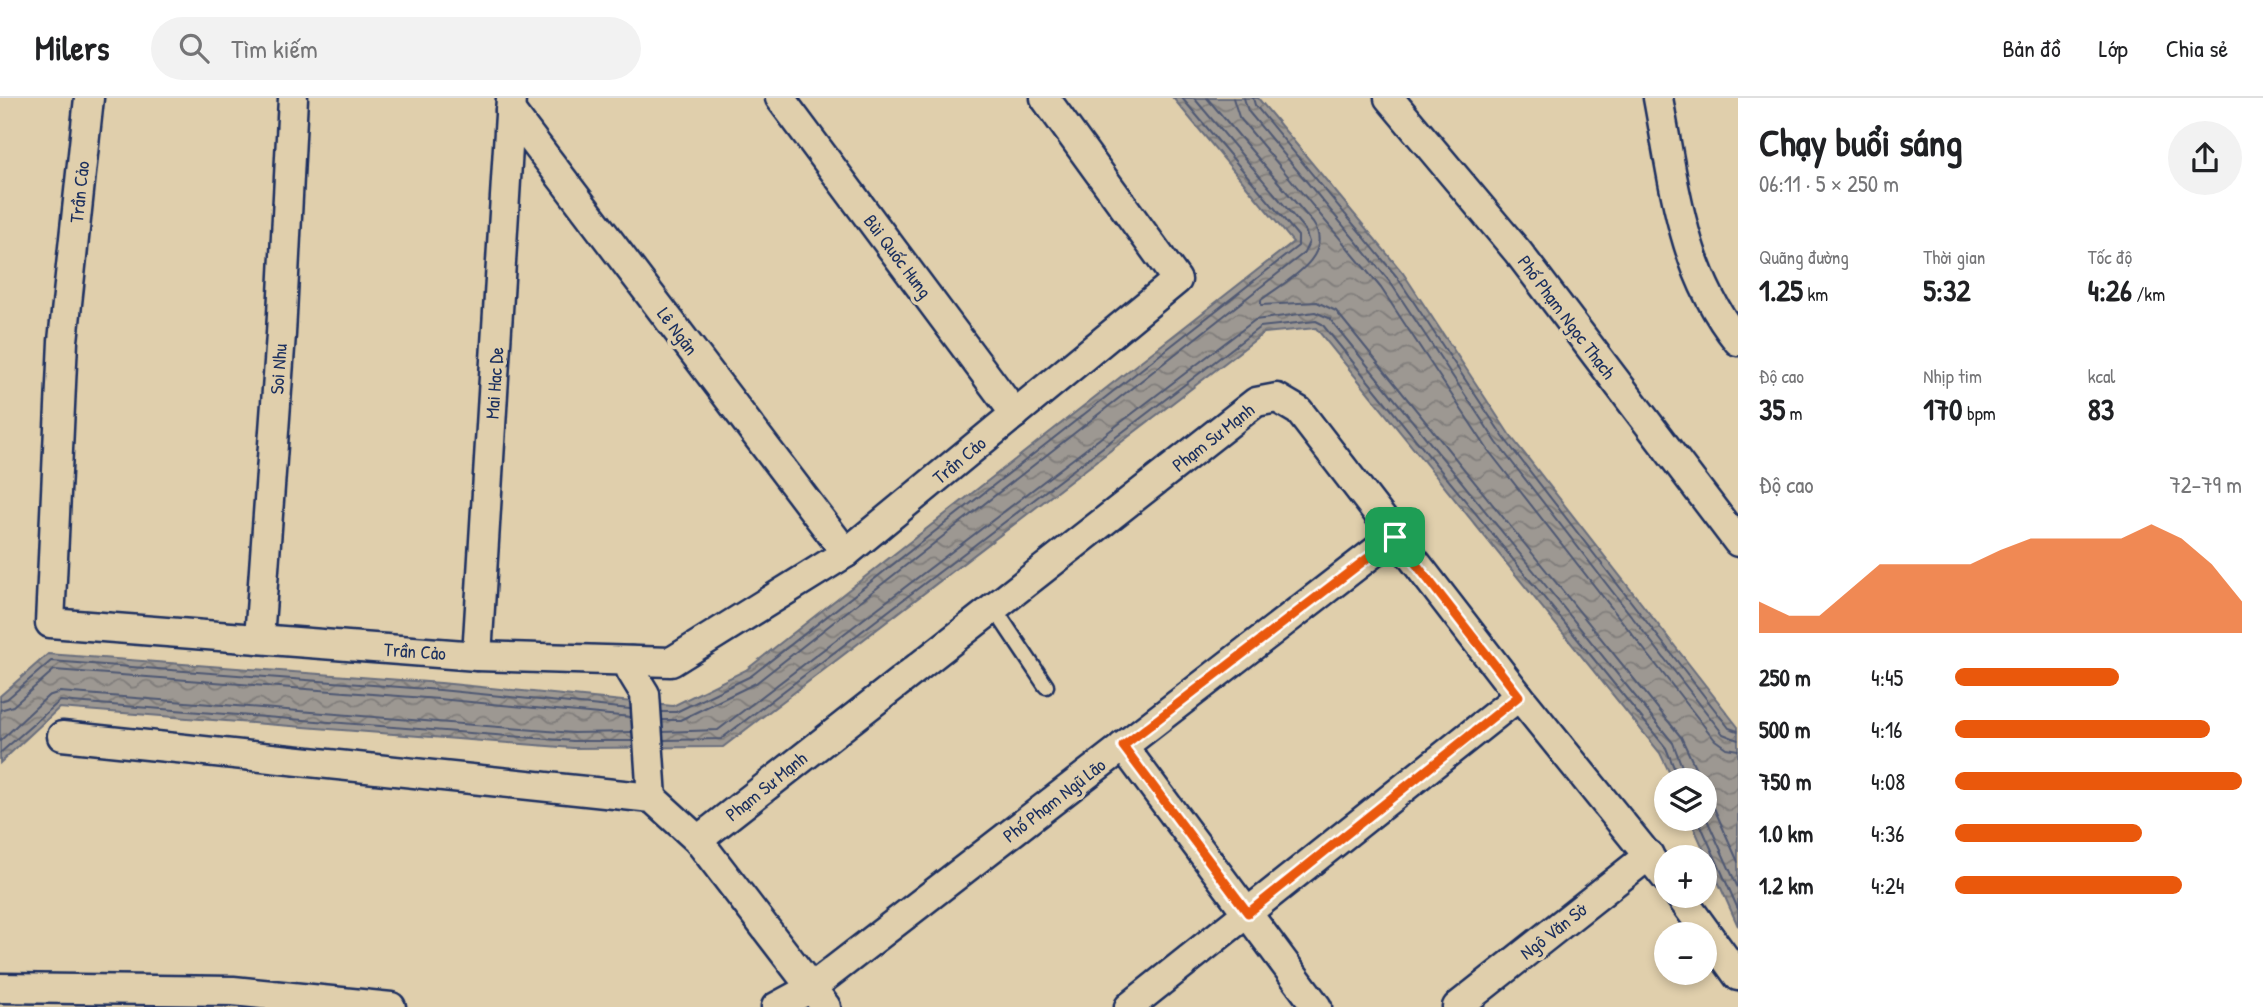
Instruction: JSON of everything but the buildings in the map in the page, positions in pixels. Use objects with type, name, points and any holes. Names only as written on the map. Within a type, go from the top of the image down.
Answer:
[{"type":"street","name":"Trần Cảo","points":[[89,98],[63,341],[50,623],[477,656],[671,662],[846,553],[1177,280],[1045,98]]},
{"type":"street","name":"Soi Nhu","points":[[259,639],[281,334],[293,98]]},
{"type":"street","name":"Bùi Quốc Hưng","points":[[780,98],[1015,414]]},
{"type":"street","name":"Phố Phạm Ngọc Thạch","points":[[1389,98],[1518,252],[1738,542]]},
{"type":"street","points":[[1658,98],[1676,196],[1699,278],[1717,315],[1738,341]]},
{"type":"street","name":"Lê Ngân","points":[[510,104],[846,553]]},
{"type":"street","name":"Mai Hac De","points":[[477,656],[510,104]]},
{"type":"street","name":"Phạm Sư Mạnh","points":[[698,840],[1256,402],[1277,398],[1298,411],[1519,696],[1654,862]]},
{"type":"street","name":"Phố Phạm Ngũ Lão","points":[[776,1007],[819,998],[1123,746],[1395,537]]},
{"type":"street","points":[[631,661],[631,671],[645,694],[652,788],[698,840],[819,998]]},
{"type":"street","points":[[1129,1007],[1519,696]]},
{"type":"street","points":[[62,736],[652,788]]},
{"type":"street","points":[[1123,746],[1317,1007]]},
{"type":"street","name":"Ngô Văn Sở","points":[[1457,1007],[1649,855]]},
{"type":"street","points":[[1688,908],[1738,976]]},
{"type":"street","points":[[0,988],[233,991],[391,1007]]},
{"type":"lane","points":[[994,608],[1046,686]]},
{"type":"water","points":[[1173,98],[1258,98],[1403,273],[1509,434],[1738,727],[1738,926],[1717,879],[1717,845],[1702,845],[1695,831],[1717,831],[1717,768],[1667,768],[1660,753],[1316,328],[1264,333],[723,747],[573,748],[59,708],[0,763],[0,696],[48,654],[441,683],[673,706],[746,670],[1293,242]]},
{"type":"route","points":[[1395,537],[1519,696],[1248,913],[1123,746],[1395,537]]}]
